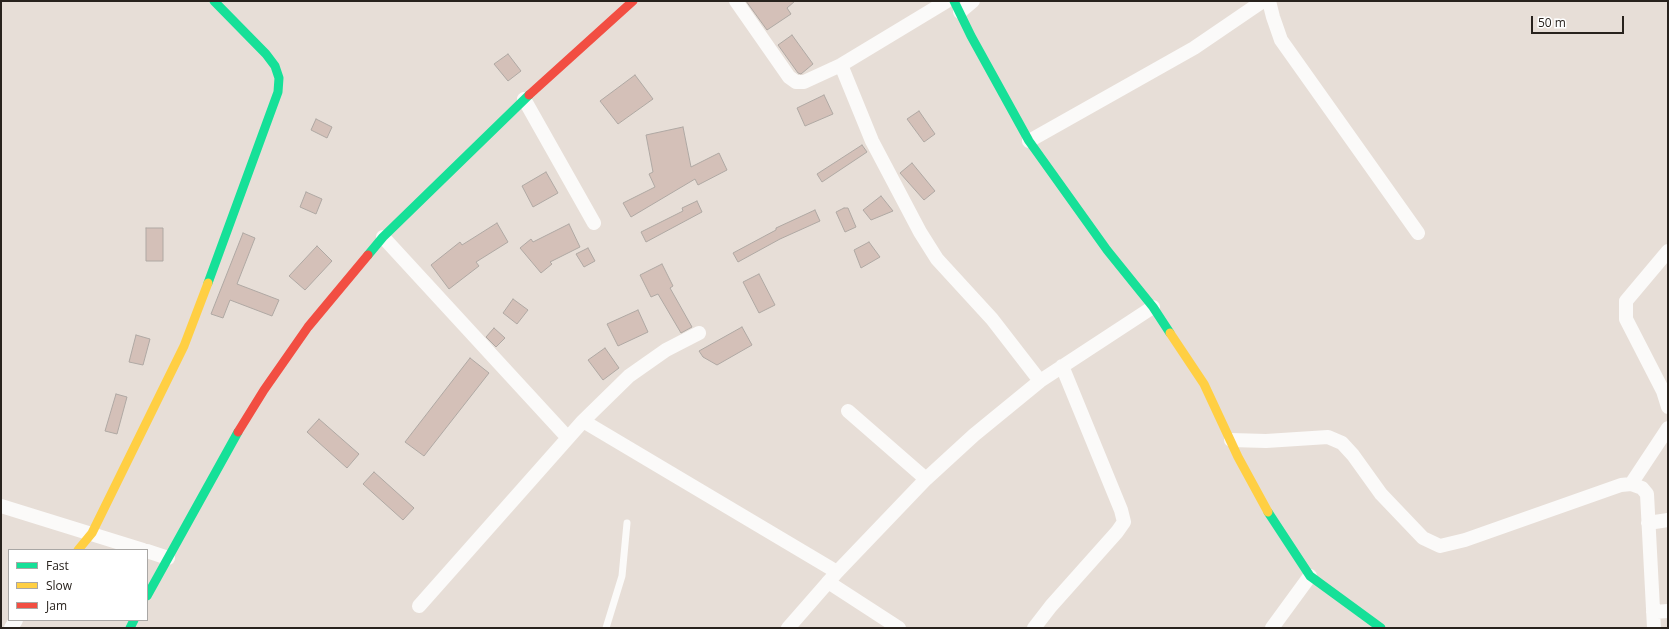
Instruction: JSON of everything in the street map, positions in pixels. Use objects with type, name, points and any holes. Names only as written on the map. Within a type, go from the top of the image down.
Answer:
[{"type":"street","points":[[79,549],[92,533],[184,346],[216,264],[278,92],[279,78],[275,66],[266,54],[214,1]]},
{"type":"street","points":[[148,594],[227,450],[264,390],[308,327],[383,237],[524,99],[633,1]]},
{"type":"street","points":[[736,1],[789,76],[796,82],[804,82],[841,65],[947,1]]},
{"type":"street","points":[[973,1],[957,6],[971,36],[1028,140],[1107,250],[1153,307],[1204,384],[1264,506],[1310,576],[1381,628]]},
{"type":"street","points":[[1028,140],[1194,48],[1263,1]]},
{"type":"street","points":[[1270,1],[1273,18],[1281,40],[1418,233]]},
{"type":"street","points":[[841,65],[872,141],[920,232],[937,259],[992,319],[1040,381]]},
{"type":"street","points":[[524,99],[594,223]]},
{"type":"street","points":[[383,237],[568,438]]},
{"type":"street","points":[[1668,251],[1626,301],[1626,319],[1663,391],[1668,406]]},
{"type":"street","points":[[788,628],[832,577],[926,480],[974,435],[1040,381],[1153,307]]},
{"type":"street","points":[[419,606],[583,421],[629,376],[666,350],[699,333]]},
{"type":"street","points":[[1034,628],[1051,606],[1117,532],[1124,522],[1121,510],[1062,366]]},
{"type":"street","points":[[848,411],[926,480]]},
{"type":"street","points":[[583,421],[832,577],[899,628]]},
{"type":"street","points":[[1631,484],[1668,428]]},
{"type":"street","points":[[1231,440],[1266,441],[1328,437],[1342,443],[1354,455],[1381,494],[1423,538],[1440,546],[1465,540],[1621,485],[1631,484],[1642,488],[1646,494],[1654,628]]},
{"type":"street","points":[[1,506],[140,549]]},
{"type":"street","points":[[1648,523],[1668,520]]},
{"type":"street","points":[[148,552],[168,558]]},
{"type":"street","points":[[1272,628],[1310,576]]},
{"type":"street","points":[[1653,612],[1668,611]]},
{"type":"lane","points":[[606,628],[622,576],[627,523]]},
{"type":"building","points":[[746,1],[795,1],[787,8],[791,14],[767,30]]},
{"type":"building","points":[[792,35],[813,64],[801,74],[798,73],[778,45]]},
{"type":"building","points":[[508,54],[521,71],[508,81],[494,64]]},
{"type":"building","points":[[635,75],[653,99],[618,124],[600,101]]},
{"type":"building","points":[[824,95],[833,114],[805,126],[797,108]]},
{"type":"building","points":[[919,111],[935,134],[924,142],[907,119]]},
{"type":"building","points":[[316,119],[332,127],[327,138],[311,130]]},
{"type":"building","points":[[683,127],[691,167],[719,153],[727,170],[698,185],[695,179],[631,217],[623,203],[655,187],[649,174],[653,172],[646,135]]},
{"type":"building","points":[[862,145],[867,152],[822,182],[817,174]]},
{"type":"building","points":[[912,163],[935,191],[924,200],[900,173]]},
{"type":"building","points":[[546,172],[558,193],[533,207],[522,186]]},
{"type":"building","points":[[306,192],[322,199],[316,214],[300,207]]},
{"type":"building","points":[[881,196],[893,211],[871,220],[863,210]]},
{"type":"building","points":[[697,201],[702,212],[646,242],[641,232],[683,211],[682,208]]},
{"type":"building","points":[[844,208],[848,208],[856,227],[845,232],[836,212]]},
{"type":"building","points":[[815,210],[820,221],[780,239],[738,262],[733,253],[776,230],[776,228]]},
{"type":"building","points":[[497,223],[508,242],[476,262],[479,266],[449,289],[431,265],[460,242],[462,245]]},
{"type":"building","points":[[569,224],[580,247],[550,262],[552,264],[541,273],[520,248],[531,239],[533,242]]},
{"type":"building","points":[[146,228],[163,228],[163,261],[146,261]]},
{"type":"building","points":[[243,233],[255,238],[237,284],[279,300],[272,316],[230,300],[223,318],[211,314]]},
{"type":"building","points":[[869,242],[880,257],[861,268],[854,250]]},
{"type":"building","points":[[317,246],[332,261],[305,290],[289,276]]},
{"type":"building","points":[[588,248],[595,261],[584,267],[576,254]]},
{"type":"building","points":[[662,264],[673,286],[670,288],[692,327],[681,333],[658,294],[651,297],[640,275]]},
{"type":"building","points":[[759,274],[775,305],[759,313],[743,282]]},
{"type":"building","points":[[513,299],[528,310],[517,324],[503,313]]},
{"type":"building","points":[[638,310],[648,332],[618,346],[607,324]]},
{"type":"building","points":[[742,327],[752,345],[717,365],[703,357],[699,351]]},
{"type":"building","points":[[494,328],[505,338],[496,347],[486,337]]},
{"type":"building","points":[[136,335],[150,339],[143,365],[129,362]]},
{"type":"building","points":[[605,348],[619,368],[603,380],[588,360]]},
{"type":"building","points":[[470,358],[489,373],[424,456],[405,442]]},
{"type":"building","points":[[116,394],[127,397],[117,434],[105,431]]},
{"type":"building","points":[[319,419],[359,454],[347,468],[307,432]]},
{"type":"building","points":[[374,472],[414,508],[403,520],[363,484]]},
{"type":"traffic: fast","points":[[208,283],[278,92],[279,78],[275,66],[266,54],[214,1]]},
{"type":"traffic: fast","points":[[954,1],[971,36],[1029,141],[1107,250],[1153,307],[1170,333]]},
{"type":"traffic: fast","points":[[368,255],[383,237],[529,95]]},
{"type":"traffic: fast","points":[[148,594],[238,432]]},
{"type":"traffic: fast","points":[[1268,512],[1310,576],[1381,628]]},
{"type":"traffic: fast","points":[[130,628],[134,621]]},
{"type":"traffic: slow","points":[[79,549],[92,533],[184,346],[208,283]]},
{"type":"traffic: slow","points":[[1170,333],[1204,384],[1238,457],[1268,512]]},
{"type":"traffic: jam","points":[[529,95],[633,1]]},
{"type":"traffic: jam","points":[[238,432],[264,390],[308,327],[368,255]]}]
